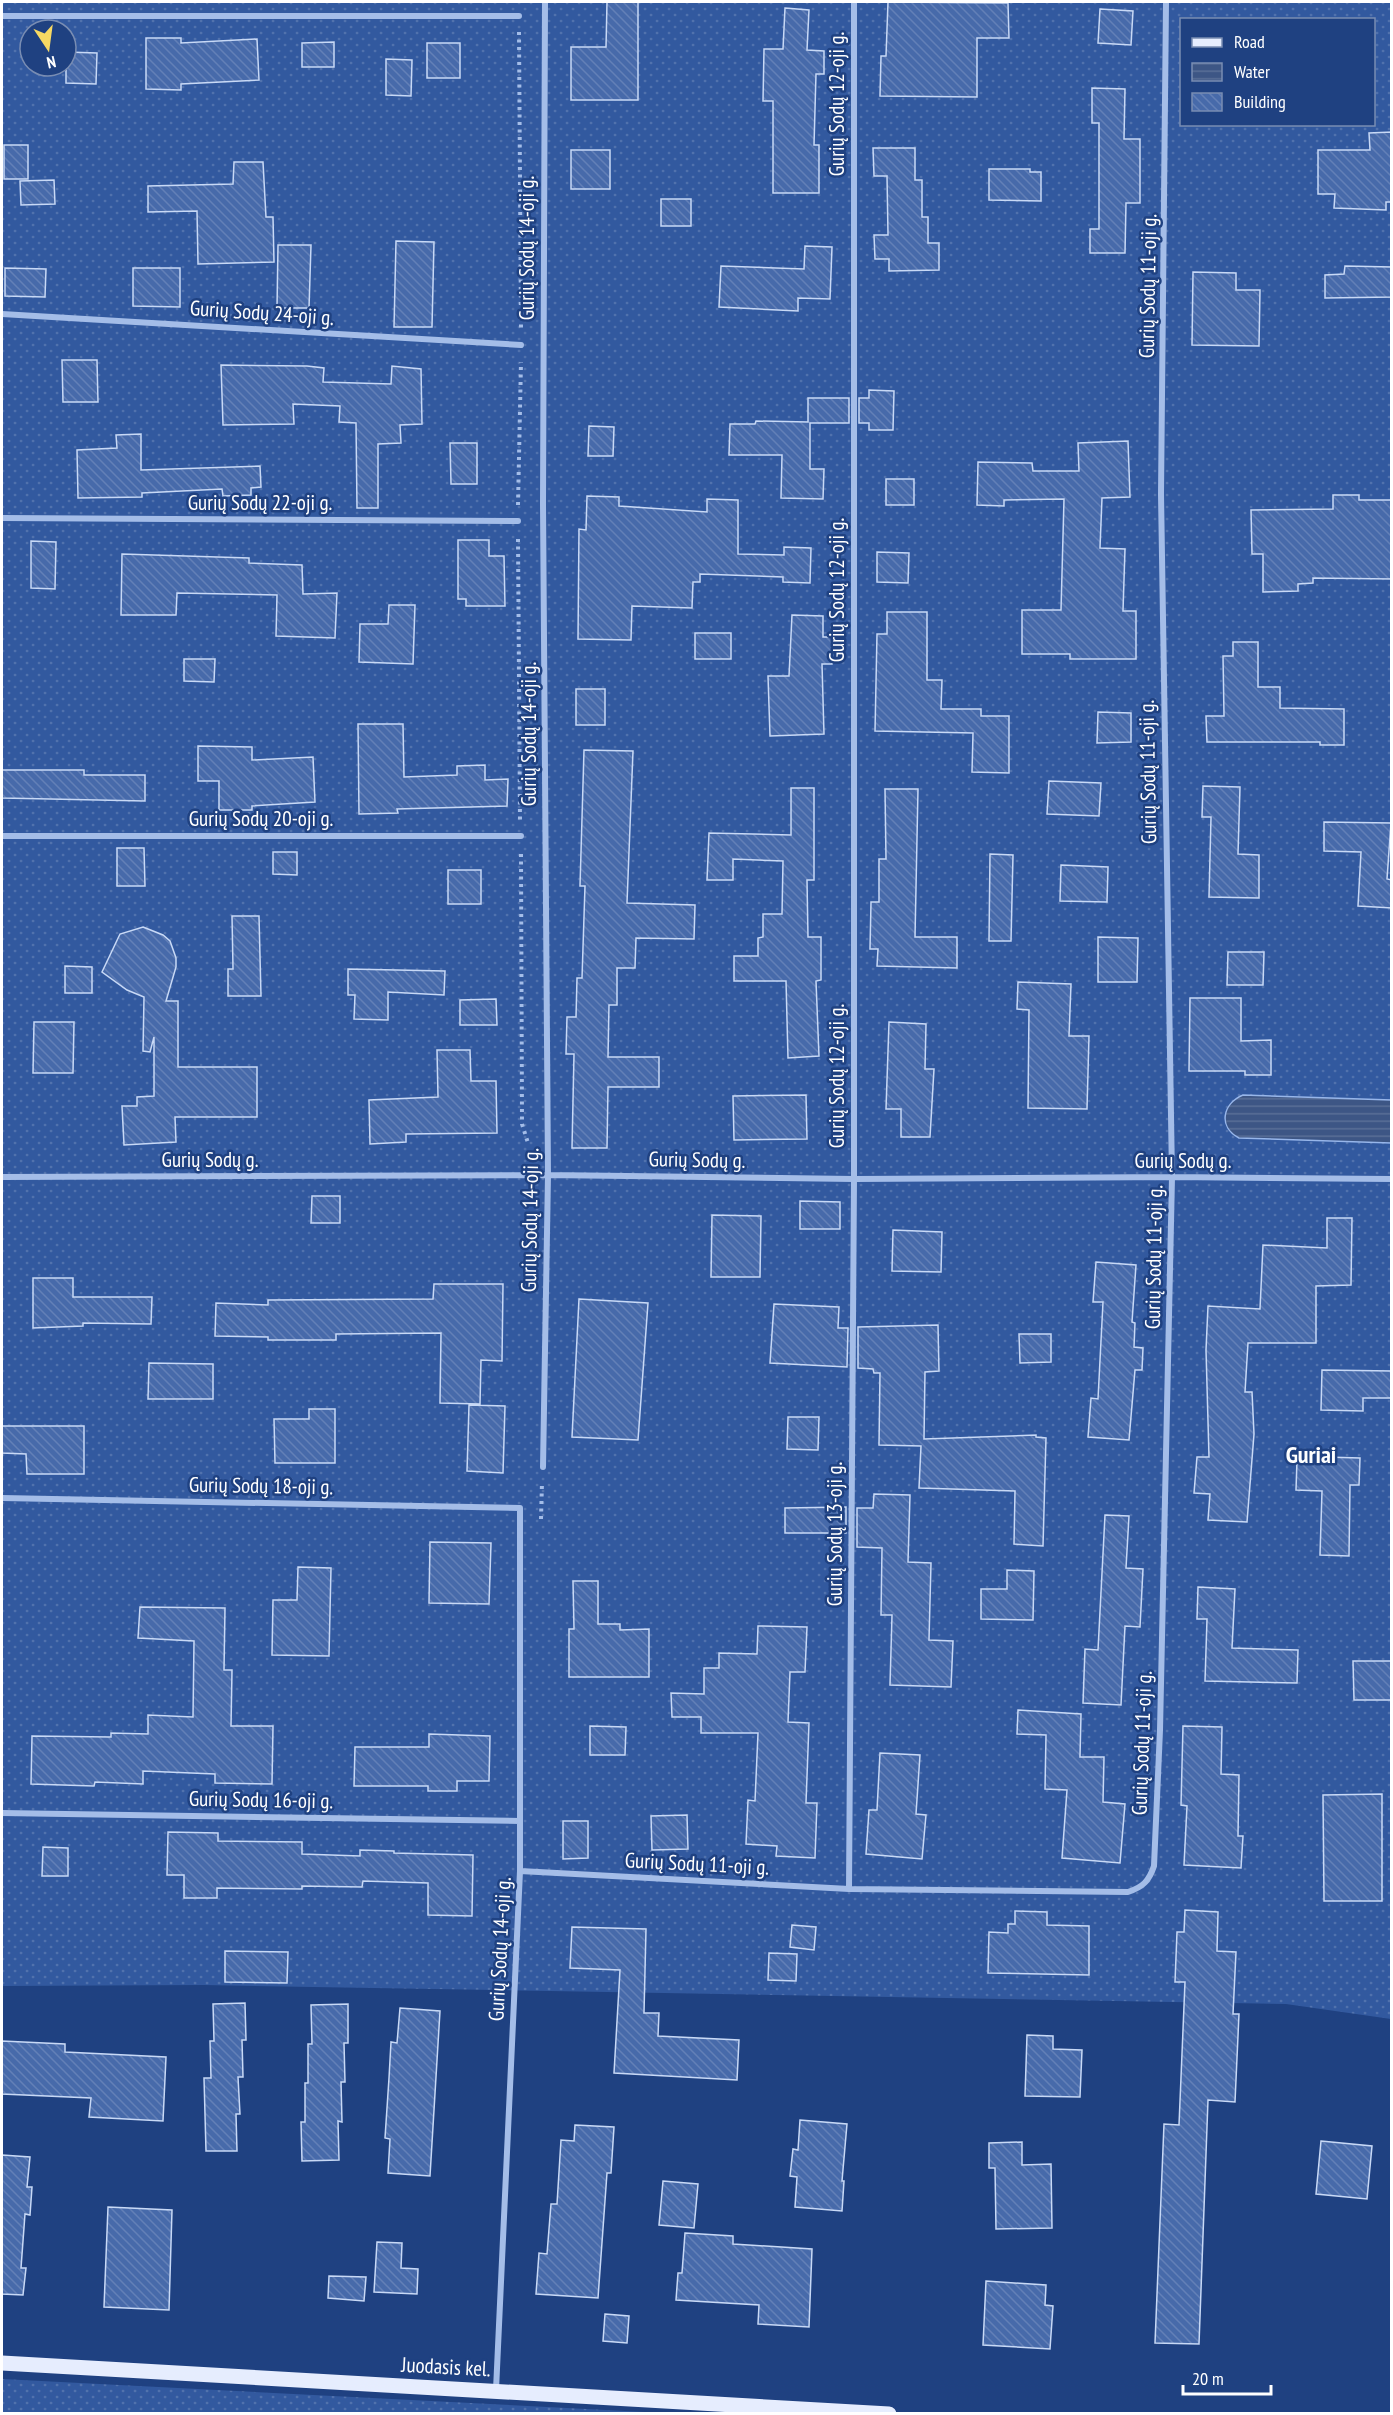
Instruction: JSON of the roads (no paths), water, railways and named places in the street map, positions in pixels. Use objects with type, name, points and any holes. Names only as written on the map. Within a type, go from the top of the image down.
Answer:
[{"type":"main road","name":"Juodasis kel.","points":[[2,2362],[889,2414]]},
{"type":"street","name":"Gurių Sodų 14-oji g.","points":[[543,1467],[548,1175],[543,504],[544,2]]},
{"type":"street","name":"Gurių Sodų 12-oji g.","points":[[854,2],[854,1179]]},
{"type":"street","name":"Gurių Sodų 11-oji g.","points":[[520,1871],[849,1889],[1128,1892],[1141,1888],[1150,1877],[1154,1866],[1160,1730],[1172,1177],[1161,494],[1166,2]]},
{"type":"street","points":[[2,16],[519,16]]},
{"type":"street","name":"Gurių Sodų 24-oji g.","points":[[2,314],[521,345]]},
{"type":"street","name":"Gurių Sodų 22-oji g.","points":[[2,518],[518,521]]},
{"type":"street","name":"Gurių Sodų 20-oji g.","points":[[2,836],[520,836]]},
{"type":"street","name":"Gurių Sodų g.","points":[[2,1177],[548,1175],[854,1179],[1172,1177],[1392,1179]]},
{"type":"street","name":"Gurių Sodų 13-oji g.","points":[[849,1889],[854,1179]]},
{"type":"street","name":"Gurių Sodų 18-oji g.","points":[[2,1498],[520,1508]]},
{"type":"street","name":"Gurių Sodų 14-oji g.","points":[[496,2391],[520,1871],[520,1508]]},
{"type":"street","name":"Gurių Sodų 16-oji g.","points":[[2,1813],[520,1821]]},
{"type":"water","points":[[1243,1095],[1391,1100],[1391,1143],[1239,1138],[1228,1128],[1225,1116],[1231,1104]]},
{"type":"district","name":"Guriai","points":[[1311,1455]]}]
